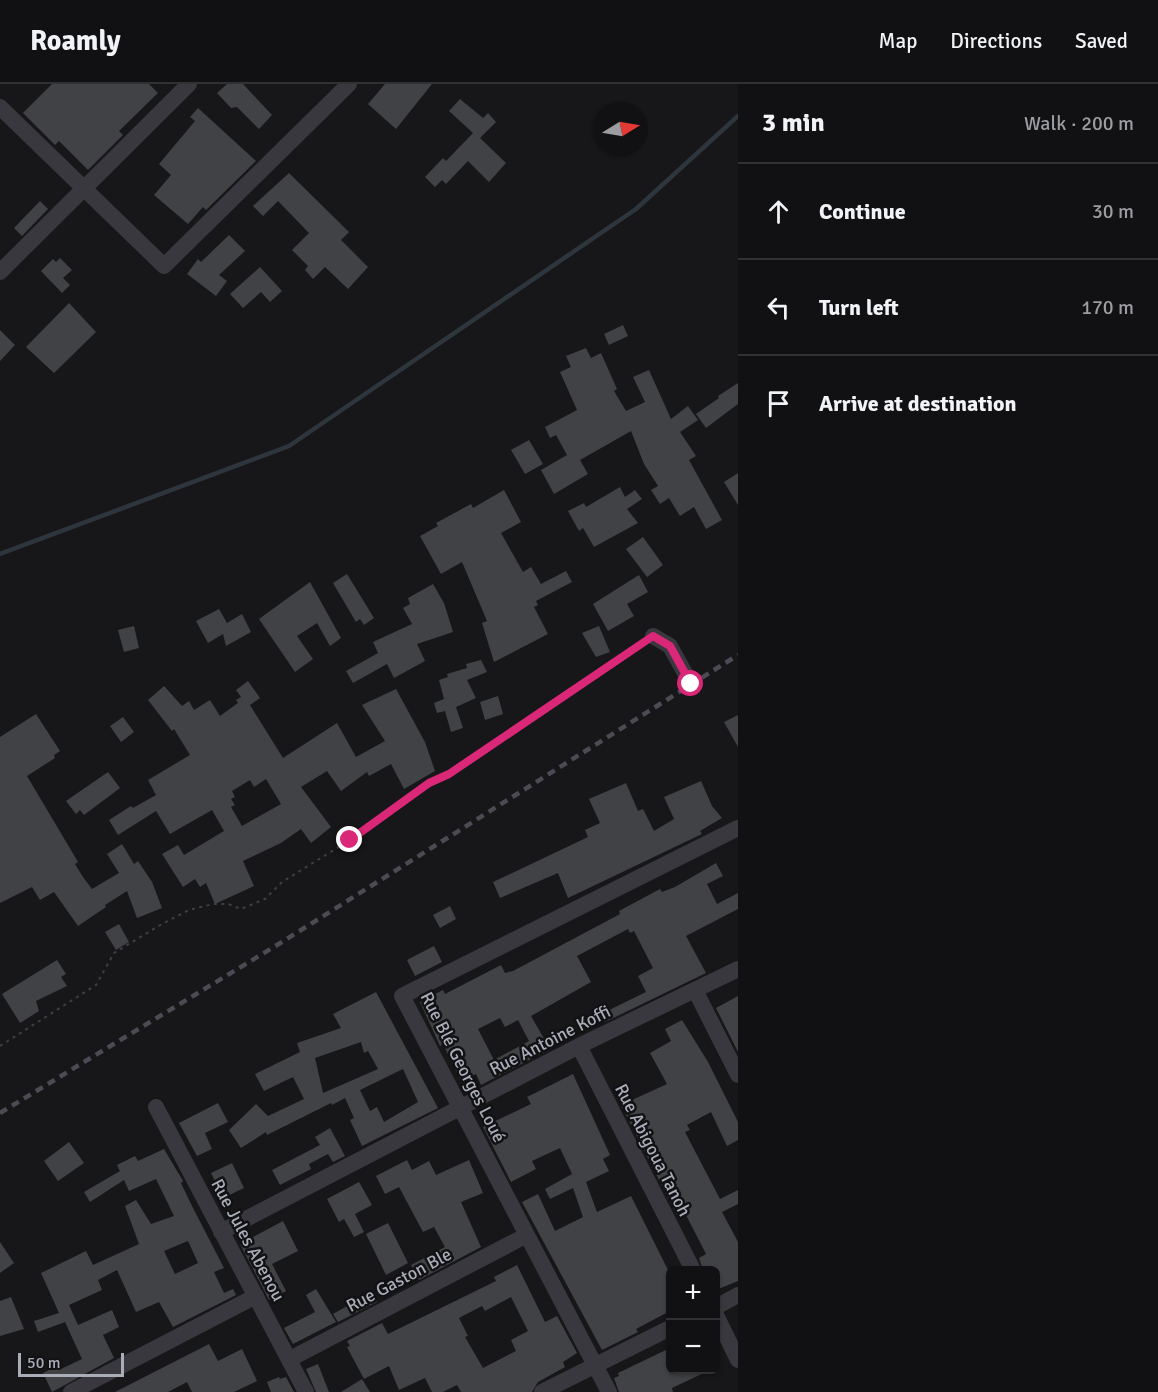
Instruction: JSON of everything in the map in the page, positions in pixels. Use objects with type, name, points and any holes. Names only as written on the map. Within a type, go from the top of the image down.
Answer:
[{"type":"street","points":[[0,272],[85,190],[189,84]]},
{"type":"street","points":[[0,107],[164,266],[349,84]]},
{"type":"street","points":[[653,636],[670,646],[691,684]]},
{"type":"street","name":"Rue Blé Georges Loué","points":[[609,1392],[402,996],[738,828]]},
{"type":"street","name":"Rue Antoine Koffi","points":[[221,1232],[579,1046],[738,969]]},
{"type":"street","points":[[695,990],[738,1075]]},
{"type":"street","name":"Rue Abigoua Tanoh","points":[[579,1046],[691,1266]]},
{"type":"street","name":"Rue Jules Abenou","points":[[156,1107],[306,1392]]},
{"type":"street","name":"Rue Gaston Ble","points":[[290,1359],[527,1235]]},
{"type":"street","points":[[720,1305],[738,1295]]},
{"type":"street","points":[[71,1392],[256,1296]]},
{"type":"street","points":[[718,1320],[738,1360]]},
{"type":"street","points":[[542,1392],[666,1331]]},
{"type":"path","points":[[0,1046],[96,985],[114,953],[189,910],[213,904],[228,904],[241,909],[265,899],[282,882],[350,840],[429,783],[449,774],[653,636]]},
{"type":"building","points":[[52,84],[149,84],[158,93],[119,131],[123,135],[88,170],[59,141],[55,145],[23,113]]},
{"type":"building","points":[[227,84],[243,84],[272,115],[259,129],[237,107],[231,108],[217,93]]},
{"type":"building","points":[[385,84],[432,84],[396,129],[368,104]]},
{"type":"building","points":[[460,99],[483,118],[488,113],[496,122],[480,138],[506,163],[489,182],[468,161],[446,184],[442,180],[435,187],[425,177],[443,158],[446,161],[473,133],[449,111]]},
{"type":"building","points":[[198,108],[256,161],[206,210],[203,207],[188,224],[154,195],[171,175],[159,164],[195,121],[190,117]]},
{"type":"building","points":[[289,173],[349,232],[341,240],[368,267],[348,289],[325,267],[313,279],[305,270],[308,266],[292,250],[309,233],[278,201],[263,216],[253,206]]},
{"type":"building","points":[[40,201],[48,209],[22,236],[14,228]]},
{"type":"building","points":[[229,235],[245,251],[219,275],[227,281],[216,296],[187,274],[198,259],[201,262]]},
{"type":"building","points":[[60,258],[72,270],[63,278],[70,285],[62,293],[41,271],[53,259],[56,262]]},
{"type":"building","points":[[260,267],[282,291],[270,302],[261,292],[243,308],[230,294]]},
{"type":"building","points":[[69,303],[96,332],[54,373],[26,347]]},
{"type":"building","points":[[623,325],[628,336],[609,345],[604,334]]},
{"type":"building","points":[[0,330],[15,345],[0,361]]},
{"type":"building","points":[[586,348],[591,358],[601,353],[617,389],[614,391],[626,411],[645,402],[633,377],[649,370],[671,419],[688,406],[698,420],[680,432],[696,456],[689,460],[722,520],[706,529],[694,507],[680,516],[669,498],[660,504],[651,490],[658,486],[644,464],[631,431],[580,460],[588,474],[554,494],[541,470],[567,455],[556,435],[550,438],[545,427],[577,410],[560,372],[571,367],[566,356]]},
{"type":"building","points":[[738,383],[738,404],[706,428],[696,414]]},
{"type":"building","points":[[529,440],[543,464],[525,474],[511,450]]},
{"type":"building","points":[[738,473],[738,505],[724,482]]},
{"type":"building","points":[[620,487],[625,497],[635,490],[642,499],[627,509],[638,523],[594,547],[583,528],[579,531],[568,511],[584,503],[586,507]]},
{"type":"building","points":[[504,490],[521,522],[501,533],[523,572],[531,567],[541,584],[566,571],[572,582],[536,601],[538,605],[534,607],[548,634],[494,662],[482,623],[487,621],[462,562],[441,574],[420,536],[438,526],[436,523],[471,504],[473,508]]},
{"type":"building","points":[[643,537],[663,565],[647,577],[626,549]]},
{"type":"building","points":[[347,574],[374,618],[364,625],[360,619],[356,622],[333,583]]},
{"type":"building","points":[[639,575],[648,592],[627,604],[634,616],[608,631],[593,604]]},
{"type":"building","points":[[310,582],[341,638],[330,646],[317,623],[297,636],[313,659],[295,672],[259,619]]},
{"type":"building","points":[[433,584],[444,603],[453,632],[417,644],[425,661],[394,678],[387,664],[353,683],[346,671],[378,653],[373,642],[412,624],[403,608],[410,604],[408,598]]},
{"type":"building","points":[[219,609],[227,623],[242,614],[251,632],[226,646],[223,634],[208,643],[196,621]]},
{"type":"building","points":[[134,626],[139,648],[124,652],[118,630]]},
{"type":"building","points":[[599,626],[610,652],[596,657],[582,633]]},
{"type":"building","points":[[481,660],[487,672],[467,680],[476,698],[456,707],[463,728],[451,732],[445,711],[437,713],[434,703],[444,699],[439,680],[448,677],[447,674],[467,668],[466,664]]},
{"type":"building","points":[[248,681],[260,698],[250,705],[283,758],[337,723],[356,757],[385,741],[362,705],[396,689],[425,742],[435,771],[404,789],[391,764],[369,776],[367,772],[341,791],[327,771],[301,787],[331,827],[311,843],[301,829],[281,843],[243,861],[254,886],[215,904],[206,883],[200,887],[195,879],[183,887],[162,854],[178,845],[184,855],[224,831],[212,810],[170,834],[156,811],[118,835],[109,820],[131,806],[133,808],[156,795],[148,780],[190,755],[174,729],[172,731],[148,700],[164,686],[182,706],[189,701],[194,710],[210,700],[220,716],[238,703],[236,700],[241,697],[236,690]],"holes":[[[266,779],[281,804],[242,826],[231,807],[235,805],[231,799],[235,797],[232,791],[250,780],[254,787]]]},
{"type":"building","points":[[498,696],[503,714],[485,720],[480,702]]},
{"type":"building","points":[[36,714],[60,751],[54,755],[55,758],[27,776],[78,862],[75,864],[83,877],[92,889],[119,873],[107,854],[122,844],[134,864],[138,861],[152,882],[162,908],[137,918],[127,891],[78,926],[54,892],[40,900],[32,887],[0,903],[0,737]]},
{"type":"building","points":[[738,715],[738,747],[724,722]]},
{"type":"building","points":[[123,717],[134,732],[121,742],[110,726]]},
{"type":"building","points":[[108,772],[120,788],[84,815],[80,810],[76,814],[66,801]]},
{"type":"building","points":[[701,781],[712,806],[722,818],[700,831],[702,834],[568,898],[558,873],[500,898],[493,882],[588,837],[585,830],[600,823],[589,799],[626,783],[638,811],[643,809],[654,831],[674,819],[664,797]]},
{"type":"building","points":[[716,863],[723,876],[707,884],[717,904],[738,893],[738,909],[686,936],[706,973],[605,1022],[601,1014],[646,992],[638,976],[653,968],[634,931],[630,933],[628,929],[577,956],[591,982],[531,1016],[550,1049],[481,1085],[476,1074],[461,1081],[443,1044],[440,1046],[420,1002],[443,990],[445,994],[501,965],[505,973],[513,971],[620,914],[619,911],[660,889],[662,892]],"holes":[[[500,1018],[505,1027],[518,1020],[529,1041],[494,1060],[478,1029]]]},
{"type":"building","points":[[450,906],[456,919],[440,928],[433,915]]},
{"type":"building","points":[[119,924],[129,942],[116,950],[105,932]]},
{"type":"building","points":[[434,946],[442,962],[415,976],[407,960]]},
{"type":"building","points":[[57,960],[66,974],[61,977],[67,986],[36,1001],[39,1011],[20,1023],[2,994]]},
{"type":"building","points":[[376,992],[438,1108],[362,1146],[350,1120],[354,1118],[345,1098],[267,1135],[266,1132],[241,1148],[229,1130],[256,1104],[268,1116],[304,1099],[293,1077],[264,1091],[255,1074],[300,1052],[297,1043],[341,1028],[333,1014]],"holes":[[[361,1042],[364,1053],[368,1051],[378,1069],[323,1093],[315,1058]],[[403,1069],[418,1102],[384,1122],[377,1107],[370,1111],[360,1090]]]},
{"type":"building","points":[[738,996],[738,1052],[716,1008]]},
{"type":"building","points":[[682,1020],[708,1062],[738,1122],[738,1140],[727,1146],[711,1112],[687,1125],[690,1130],[685,1132],[720,1199],[738,1190],[738,1204],[722,1212],[738,1242],[738,1281],[720,1288],[720,1266],[702,1266],[699,1258],[706,1254],[686,1215],[679,1219],[621,1105],[667,1084],[650,1053],[671,1041],[665,1029]]},
{"type":"building","points":[[573,1074],[610,1155],[603,1159],[609,1171],[586,1182],[597,1212],[631,1196],[666,1266],[666,1313],[636,1329],[638,1332],[602,1350],[522,1202],[538,1194],[555,1231],[583,1217],[573,1188],[550,1199],[545,1189],[572,1174],[560,1148],[532,1161],[536,1169],[511,1182],[483,1127],[531,1104],[527,1097]]},
{"type":"building","points":[[218,1103],[228,1122],[205,1133],[212,1149],[197,1156],[179,1123]]},
{"type":"building","points":[[330,1128],[345,1156],[333,1162],[328,1154],[309,1164],[311,1169],[280,1185],[272,1170],[320,1145],[315,1137]]},
{"type":"building","points":[[69,1142],[84,1163],[58,1181],[44,1161]]},
{"type":"building","points":[[164,1149],[183,1181],[181,1183],[224,1268],[214,1272],[224,1293],[233,1289],[236,1295],[173,1327],[159,1302],[136,1312],[117,1270],[98,1280],[102,1290],[69,1305],[78,1325],[112,1310],[119,1327],[103,1335],[114,1358],[52,1392],[43,1373],[59,1365],[61,1369],[82,1359],[65,1322],[38,1332],[34,1321],[59,1313],[41,1273],[86,1251],[93,1265],[139,1244],[125,1206],[136,1200],[151,1224],[174,1216],[156,1179],[129,1191],[124,1180],[90,1202],[84,1192],[120,1171],[117,1165],[135,1156],[138,1161]],"holes":[[[188,1241],[198,1263],[175,1274],[164,1251]]]},
{"type":"building","points":[[407,1160],[412,1170],[429,1161],[436,1175],[469,1160],[483,1193],[461,1202],[481,1247],[419,1280],[411,1265],[445,1247],[434,1227],[423,1232],[399,1187],[385,1194],[376,1176]]},
{"type":"building","points":[[232,1163],[244,1188],[223,1198],[211,1173]]},
{"type":"building","points":[[359,1182],[372,1205],[355,1214],[364,1232],[354,1237],[344,1219],[339,1222],[327,1199]]},
{"type":"building","points":[[283,1221],[298,1251],[272,1264],[286,1291],[269,1300],[240,1244]]},
{"type":"building","points":[[388,1223],[408,1263],[386,1275],[366,1234]]},
{"type":"building","points":[[0,1242],[14,1263],[0,1273]]},
{"type":"building","points":[[517,1265],[545,1322],[557,1316],[577,1353],[563,1362],[565,1367],[538,1382],[532,1392],[461,1392],[457,1385],[443,1392],[432,1392],[425,1378],[399,1390],[389,1366],[364,1379],[347,1347],[350,1346],[347,1341],[382,1323],[388,1334],[496,1281],[494,1277]],"holes":[[[511,1297],[528,1331],[511,1340],[516,1351],[483,1368],[465,1337],[468,1336],[459,1318],[482,1306],[485,1311]]]},
{"type":"building","points":[[316,1289],[336,1322],[293,1344],[284,1328],[315,1312],[306,1295]]},
{"type":"building","points":[[372,1292],[377,1302],[338,1322],[333,1314]]},
{"type":"building","points":[[11,1297],[24,1329],[0,1336],[0,1301]]},
{"type":"building","points":[[209,1344],[218,1361],[242,1349],[257,1381],[234,1392],[192,1392],[187,1382],[168,1392],[115,1392]]},
{"type":"building","points":[[666,1350],[666,1374],[702,1374],[672,1388],[673,1392],[619,1392],[614,1378],[619,1376],[618,1373]]},
{"type":"building","points":[[318,1364],[329,1392],[316,1392],[306,1369]]},
{"type":"building","points":[[279,1377],[280,1379],[286,1377],[294,1392],[271,1392],[267,1382]]},
{"type":"building","points":[[362,1379],[370,1392],[341,1392]]},
{"type":"waterway","points":[[0,554],[289,446],[636,209],[738,116]]},
{"type":"railway","points":[[0,1113],[282,942],[738,655]]},
{"type":"route","points":[[350,840],[429,783],[449,774],[653,636],[670,646],[691,684]]}]
